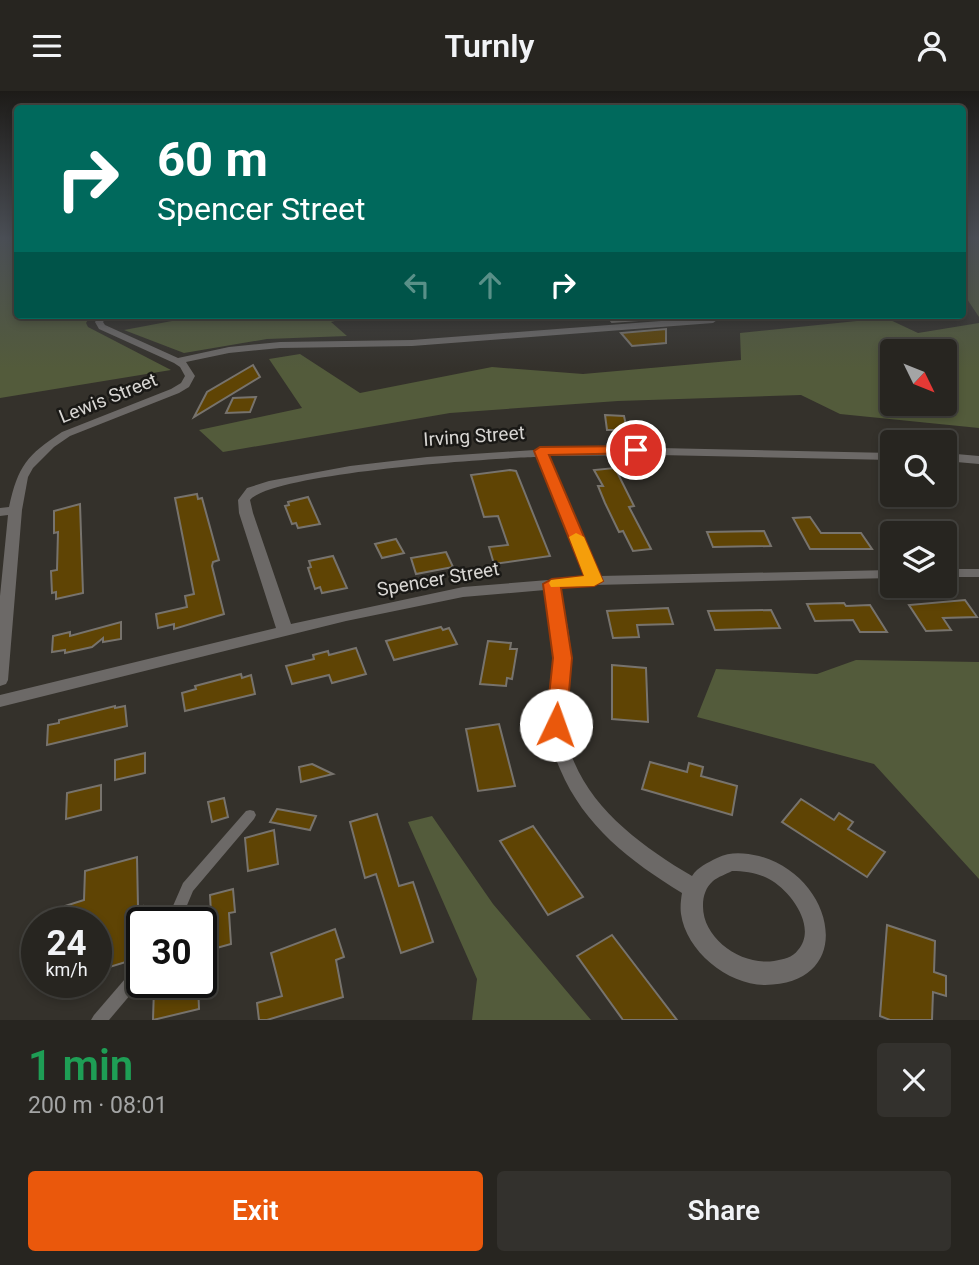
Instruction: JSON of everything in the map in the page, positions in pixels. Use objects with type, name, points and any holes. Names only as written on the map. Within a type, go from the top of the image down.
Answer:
[{"type":"street","points":[[101,319],[99,322],[102,327],[177,361],[229,350],[281,345],[412,343],[713,320]]},
{"type":"street","name":"Lewis Street","points":[[0,680],[15,510],[22,477],[39,454],[75,430],[182,387],[190,376],[184,365],[177,361]]},
{"type":"street","points":[[540,451],[594,581]]},
{"type":"street","name":"Irving Street","points":[[285,631],[244,500],[251,491],[273,484],[364,467],[439,457],[540,451],[880,456]]},
{"type":"street","points":[[957,458],[979,460]]},
{"type":"street","points":[[0,512],[15,510]]},
{"type":"street","points":[[957,573],[979,573]]},
{"type":"street","name":"Spencer Street","points":[[0,701],[410,601],[463,592],[594,581],[880,574]]},
{"type":"street","points":[[552,584],[563,658],[556,725],[579,790],[592,812],[633,852],[693,888]]},
{"type":"street","points":[[730,862],[756,864],[782,875],[797,888],[808,903],[815,920],[816,937],[810,954],[797,966],[780,973],[759,974],[738,968],[718,957],[703,941],[691,914],[693,888],[707,871],[730,862]]},
{"type":"lane","points":[[179,907],[188,887],[250,815]]},
{"type":"lane","points":[[99,1020],[126,989]]},
{"type":"green space","points":[[0,282],[14,282],[14,319],[88,319],[86,323],[88,327],[171,370],[0,398]]},
{"type":"green space","points":[[966,282],[979,282],[979,317],[967,299]]},
{"type":"green space","points":[[183,319],[342,319],[331,322],[347,336],[267,339],[184,353],[124,330]]},
{"type":"green space","points":[[876,319],[888,319],[918,333],[979,323],[979,428],[840,414],[801,395],[618,401],[450,413],[223,452],[199,430],[302,408],[269,359],[300,354],[360,393],[492,367],[583,374],[741,360],[740,333]]},
{"type":"green space","points":[[856,660],[979,662],[979,879],[874,764],[697,717],[716,669],[817,674]]},
{"type":"green space","points":[[432,816],[493,904],[591,1020],[472,1020],[477,979],[408,822]]},
{"type":"building","points":[[609,319],[652,319],[612,322]]},
{"type":"building","points":[[666,329],[666,343],[632,346],[621,333]]},
{"type":"building","points":[[253,365],[260,377],[194,417],[207,392]]},
{"type":"building","points":[[256,397],[250,412],[226,413],[233,398]]},
{"type":"building","points":[[605,415],[624,416],[627,430],[607,430]]},
{"type":"building","points":[[615,468],[634,506],[629,507],[651,549],[633,551],[623,531],[619,532],[605,503],[598,486],[603,486],[594,470]]},
{"type":"building","points":[[516,471],[550,556],[494,564],[489,547],[508,545],[498,516],[484,517],[471,475]]},
{"type":"building","points":[[197,494],[198,499],[202,498],[219,560],[213,562],[212,566],[224,614],[174,629],[174,624],[158,628],[156,614],[187,607],[185,596],[194,594],[175,498]]},
{"type":"building","points":[[308,497],[320,524],[298,528],[296,523],[292,524],[285,506],[289,505],[288,502]]},
{"type":"building","points":[[80,504],[83,593],[56,599],[56,592],[52,593],[51,571],[57,570],[58,532],[54,533],[54,511]]},
{"type":"building","points":[[810,517],[821,533],[861,533],[872,549],[810,549],[793,518]]},
{"type":"building","points":[[764,531],[771,546],[713,547],[707,532]]},
{"type":"building","points":[[396,539],[404,553],[382,558],[375,544]]},
{"type":"building","points":[[446,552],[453,567],[416,574],[411,558]]},
{"type":"building","points":[[333,556],[347,588],[322,593],[320,587],[315,589],[308,568],[311,567],[309,561]]},
{"type":"building","points":[[965,600],[977,617],[943,618],[951,630],[926,631],[909,605]]},
{"type":"building","points":[[844,603],[846,606],[870,605],[887,632],[860,632],[853,620],[815,621],[807,604]]},
{"type":"building","points":[[668,608],[673,624],[637,625],[639,637],[613,638],[607,611]]},
{"type":"building","points":[[771,610],[780,628],[715,630],[708,611]]},
{"type":"building","points":[[121,622],[121,639],[103,642],[103,638],[92,647],[65,653],[65,650],[52,652],[53,636],[70,632],[70,636]]},
{"type":"building","points":[[441,627],[443,630],[449,628],[457,644],[394,660],[386,641]]},
{"type":"building","points":[[488,641],[511,643],[510,649],[517,649],[512,679],[507,678],[506,686],[480,684]]},
{"type":"building","points":[[356,648],[366,674],[332,683],[329,675],[292,684],[286,666],[314,659],[313,655],[328,651],[329,655]]},
{"type":"building","points":[[612,665],[646,668],[648,722],[612,719]]},
{"type":"building","points":[[241,674],[242,678],[251,675],[255,694],[185,711],[182,693],[196,689],[195,686]]},
{"type":"building","points":[[115,706],[125,706],[127,726],[47,745],[48,725]]},
{"type":"building","points":[[499,724],[515,786],[478,791],[466,729]]},
{"type":"building","points":[[145,753],[145,773],[115,780],[115,760]]},
{"type":"building","points":[[650,762],[687,772],[689,763],[703,767],[701,776],[737,786],[732,815],[642,789]]},
{"type":"building","points":[[312,764],[333,774],[301,782],[299,767]]},
{"type":"building","points":[[101,785],[101,810],[66,819],[67,793]]},
{"type":"building","points":[[224,798],[228,817],[212,822],[208,802]]},
{"type":"building","points":[[801,799],[834,820],[839,813],[853,822],[848,829],[885,852],[867,877],[782,822]]},
{"type":"building","points":[[277,809],[316,816],[310,830],[270,822]]},
{"type":"building","points":[[377,814],[399,886],[413,882],[433,942],[401,953],[376,874],[365,878],[350,822]]},
{"type":"building","points":[[533,826],[583,897],[548,915],[500,841]]},
{"type":"building","points":[[274,830],[278,864],[248,871],[245,838]]},
{"type":"building","points":[[137,857],[138,907],[126,907],[126,962],[112,966],[112,907],[65,907],[84,900],[85,871]]},
{"type":"building","points":[[233,889],[235,912],[229,913],[231,944],[217,948],[217,907],[211,907],[210,895]]},
{"type":"building","points":[[887,925],[935,941],[934,972],[946,976],[946,996],[933,992],[932,1020],[890,1020],[880,1016]]},
{"type":"building","points":[[335,929],[344,957],[336,960],[343,997],[267,1020],[259,1020],[257,1003],[282,996],[271,953]]},
{"type":"building","points":[[612,935],[677,1020],[623,1020],[577,956]]},
{"type":"building","points":[[154,998],[199,998],[199,1009],[153,1020]]},
{"type":"slow traffic","points":[[557,583],[594,581],[576,537]]},
{"type":"route","points":[[556,725],[557,694],[563,658],[552,584],[594,581],[540,451],[636,450]]}]
